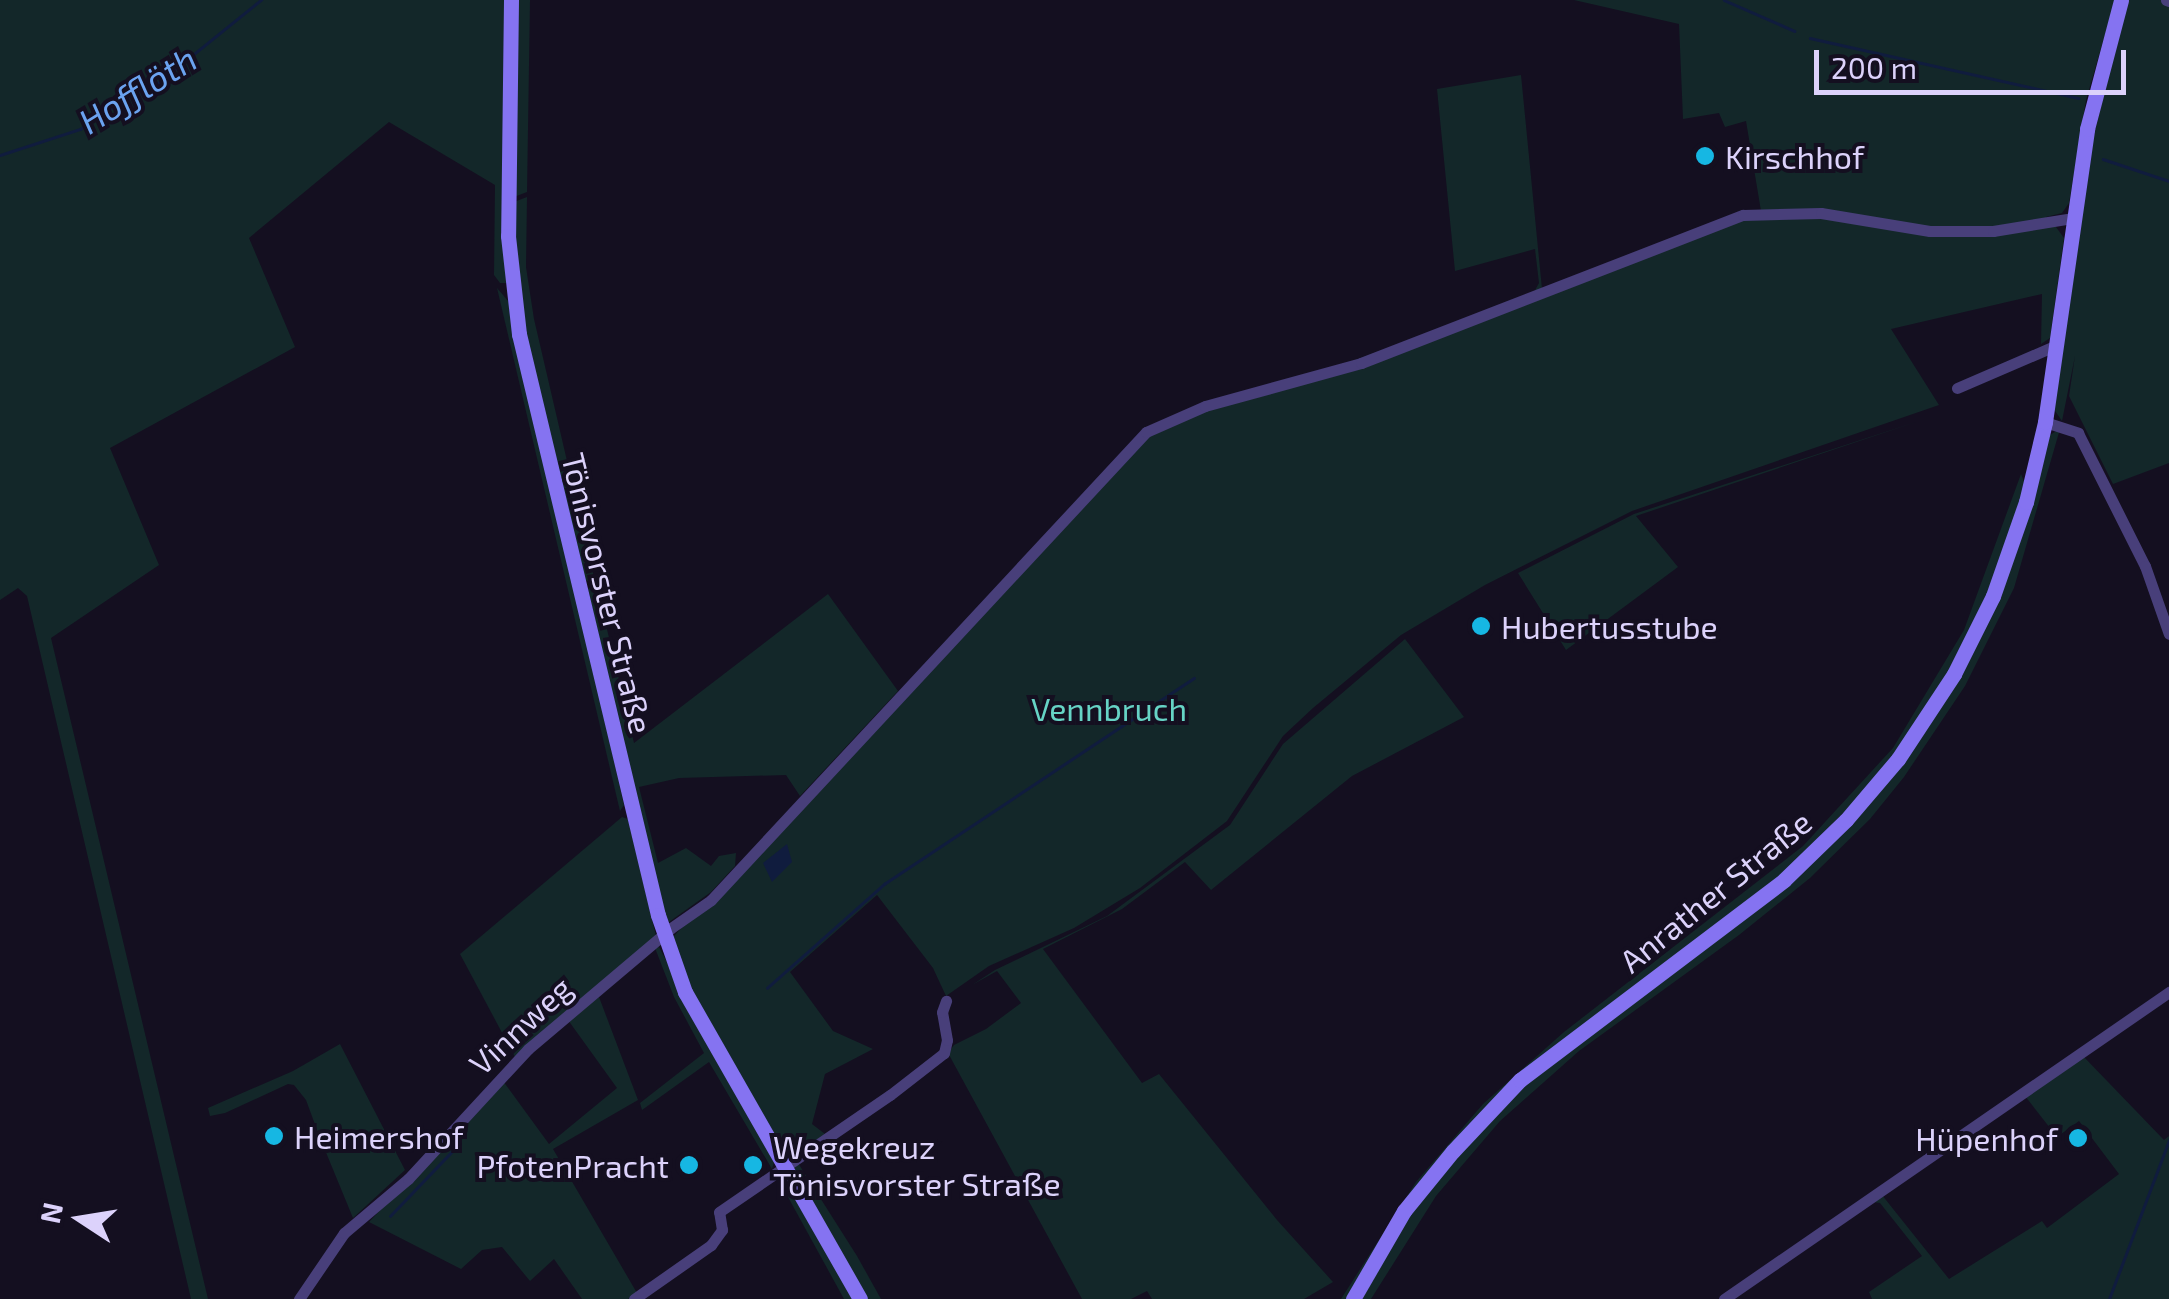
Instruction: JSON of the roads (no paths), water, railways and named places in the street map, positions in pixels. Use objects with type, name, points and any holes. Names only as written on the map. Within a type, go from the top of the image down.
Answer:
[{"type":"main road","name":"Tönisvorster Straße","points":[[511,0],[508,236],[519,334],[663,934],[686,992],[860,1299]]},
{"type":"main road","name":"Anrather Straße","points":[[1353,1299],[1404,1211],[1453,1151],[1520,1080],[1784,880],[1846,820],[1898,758],[1954,674],[1993,596],[2026,502],[2057,346],[2072,218],[2095,92],[2121,0]]},
{"type":"street","points":[[663,934],[711,900],[1146,432],[1205,406],[1360,364],[1743,215],[1821,213],[1930,231],[1993,231],[2072,218]]},
{"type":"street","points":[[1957,388],[2057,346]]},
{"type":"street","points":[[2044,422],[2078,433],[2145,566],[2169,634]]},
{"type":"street","name":"Vinnweg","points":[[303,1298],[325,1255],[344,1233],[408,1178],[528,1050],[663,934]]},
{"type":"street","points":[[1724,1299],[2169,992]]},
{"type":"street","points":[[634,1299],[711,1245],[722,1230],[719,1212],[944,1053],[947,1040],[942,1012],[946,1001]]},
{"type":"water","points":[[787,844],[792,862],[772,882],[763,863]]},
{"type":"waterway","name":"Hofflöth","points":[[0,155],[80,129],[135,92],[153,87],[261,0]]},
{"type":"waterway","points":[[1724,0],[1795,31]]},
{"type":"waterway","points":[[1810,38],[2078,98]]},
{"type":"waterway","points":[[2103,159],[2169,181]]},
{"type":"waterway","points":[[767,988],[884,884],[1194,678]]},
{"type":"waterway","points":[[2109,1299],[2169,1140]]},
{"type":"waterway","points":[[390,1216],[459,1144]]},
{"type":"place","name":"Kirschhof","points":[[1705,156]]},
{"type":"place","name":"Hubertusstube","points":[[1481,626]]},
{"type":"place","name":"Heimershof","points":[[274,1136]]},
{"type":"place","name":"Hüpenhof","points":[[2078,1138]]},
{"type":"place","name":"PfotenPracht","points":[[689,1165]]},
{"type":"place","name":"Wegekreuz Tönisvorster Straße","points":[[753,1165]]},
{"type":"park label","name":"Vennbruch","points":[[1109,708]]}]
